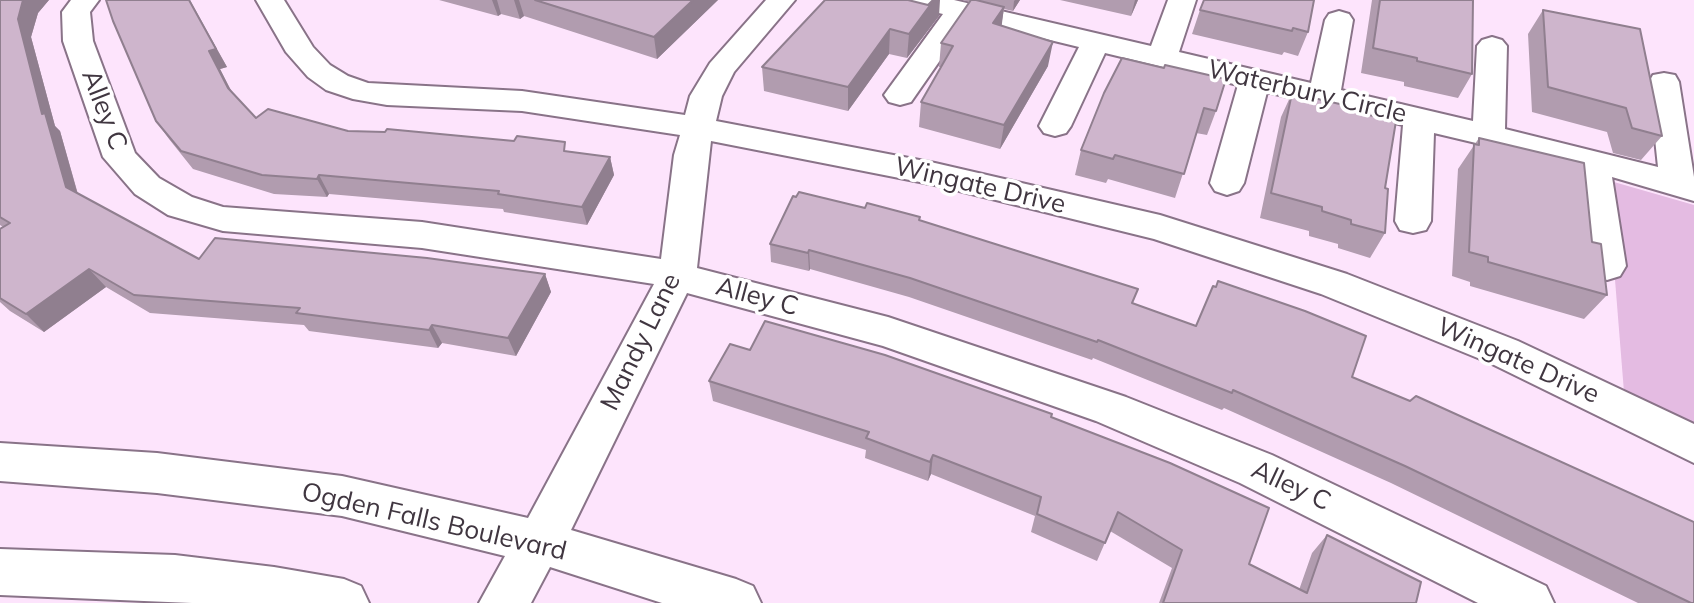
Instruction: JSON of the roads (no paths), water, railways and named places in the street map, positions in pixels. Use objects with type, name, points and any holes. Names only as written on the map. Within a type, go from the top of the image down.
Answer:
[{"type":"street","name":"Alley C","points":[[85,0],[76,12],[78,41],[120,157],[147,186],[180,206],[223,219],[422,235],[644,268],[888,332],[1111,410],[1281,481],[1529,603]]},
{"type":"street","name":"Wingate Drive","points":[[270,0],[301,52],[319,71],[337,83],[364,92],[522,101],[697,127],[935,174],[1173,232],[1334,284],[1504,352],[1694,444]]},
{"type":"street","name":"Mandy Lane","points":[[504,603],[566,495],[677,276],[691,155],[706,96],[721,69],[781,0]]},
{"type":"street","name":"Waterbury Circle","points":[[918,0],[961,10],[1023,12],[1096,42],[1593,160],[1685,185]]},
{"type":"street","points":[[1162,58],[1182,0]]},
{"type":"street","points":[[900,95],[961,10]]},
{"type":"street","points":[[1324,96],[1339,20]]},
{"type":"street","points":[[1055,126],[1096,42]]},
{"type":"street","points":[[1489,135],[1492,46]]},
{"type":"street","points":[[1227,183],[1255,80]]},
{"type":"street","points":[[1664,82],[1685,185]]},
{"type":"street","points":[[1413,220],[1419,119]]},
{"type":"street","points":[[1593,160],[1606,267]]},
{"type":"street","name":"Ogden Falls Boulevard","points":[[0,462],[157,473],[342,496],[539,542],[736,603]]},
{"type":"street","points":[[0,572],[176,578],[274,590],[344,603]]}]
